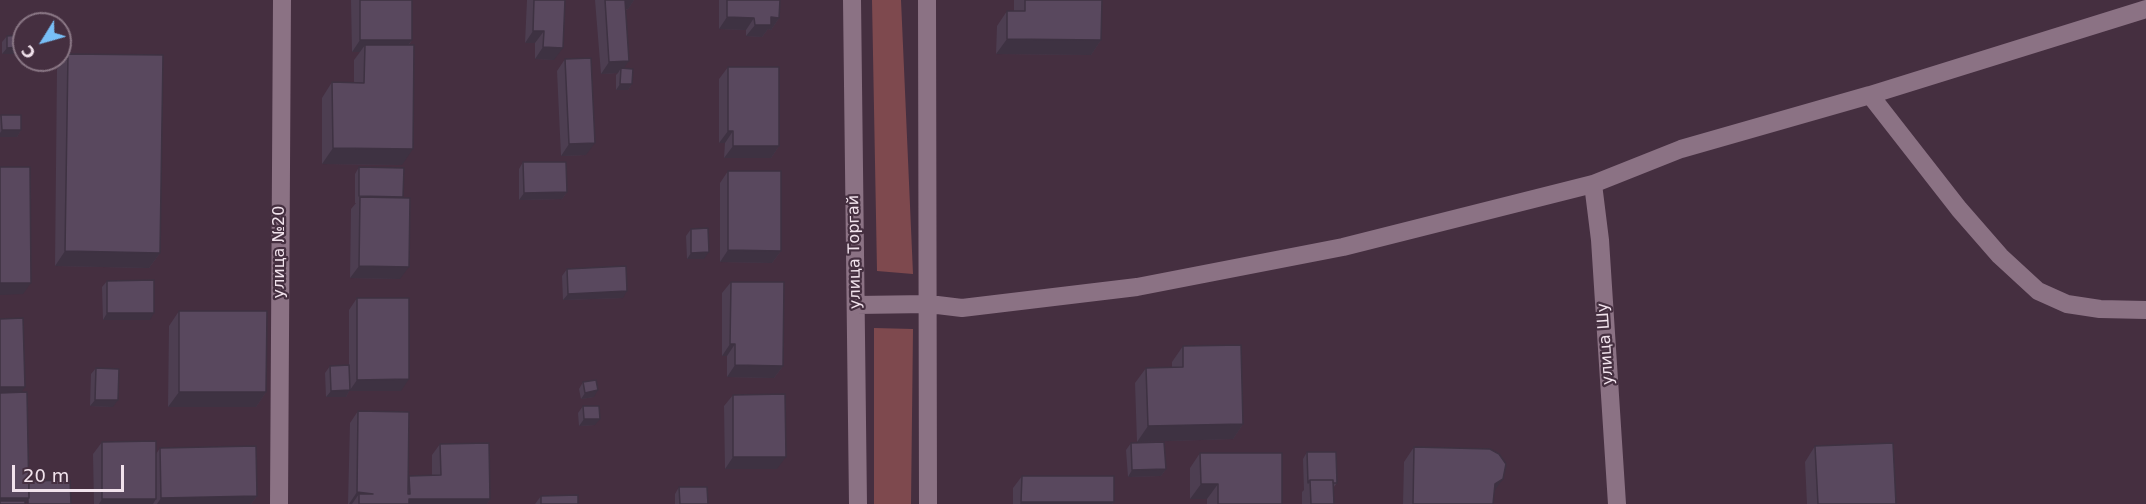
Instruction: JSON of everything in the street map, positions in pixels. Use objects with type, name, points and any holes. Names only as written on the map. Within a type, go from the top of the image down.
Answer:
[{"type":"street","name":"улица №20","points":[[279,504],[282,0]]},
{"type":"street","name":"улица Торгай","points":[[852,0],[858,504]]},
{"type":"street","points":[[927,0],[928,504]]},
{"type":"street","points":[[856,304],[929,304],[962,308],[1137,287],[1343,248],[1593,184],[1681,149],[1870,94],[2146,9]]},
{"type":"street","points":[[1870,94],[1966,217],[2000,256],[2038,291],[2067,304],[2100,309],[2146,310]]},
{"type":"street","name":"улица Шу","points":[[1593,184],[1600,240],[1617,504]]},
{"type":"shaded area","points":[[872,0],[901,0],[913,274],[877,271]]},
{"type":"shaded area","points":[[874,328],[913,329],[911,504],[874,504]]},
{"type":"building","points":[[360,0],[412,0],[412,40],[360,40]]},
{"type":"building","points":[[534,0],[565,0],[563,48],[543,47],[544,31],[533,31]]},
{"type":"building","points":[[605,0],[625,0],[629,61],[609,62]]},
{"type":"building","points":[[727,0],[780,0],[779,18],[771,17],[771,25],[755,25],[754,18],[727,17]]},
{"type":"building","points":[[1025,0],[1102,0],[1101,40],[1007,39],[1007,11],[1025,11]]},
{"type":"building","points":[[7,36],[12,36],[12,48],[7,48]]},
{"type":"building","points":[[365,45],[414,45],[413,149],[333,148],[332,82],[364,83]]},
{"type":"building","points":[[72,54],[163,55],[160,253],[65,251],[68,72],[72,72]]},
{"type":"building","points":[[591,58],[595,143],[569,144],[565,59]]},
{"type":"building","points":[[728,67],[779,67],[779,146],[733,146],[733,131],[728,131]]},
{"type":"building","points":[[621,68],[633,69],[632,84],[620,84]]},
{"type":"building","points":[[1,115],[21,115],[21,130],[2,130]]},
{"type":"building","points":[[523,162],[566,162],[567,192],[524,193]]},
{"type":"building","points":[[0,167],[30,167],[31,283],[0,283]]},
{"type":"building","points":[[359,167],[404,168],[403,197],[359,196]]},
{"type":"building","points":[[728,171],[781,171],[781,251],[728,250]]},
{"type":"building","points":[[360,197],[410,198],[409,267],[359,266]]},
{"type":"building","points":[[708,228],[709,252],[691,253],[691,229]]},
{"type":"building","points":[[626,266],[627,291],[568,294],[567,269]]},
{"type":"building","points":[[154,280],[154,313],[107,313],[107,281]]},
{"type":"building","points":[[731,282],[784,282],[783,366],[735,365],[735,344],[730,344]]},
{"type":"building","points":[[357,298],[409,298],[409,379],[357,380]]},
{"type":"building","points":[[179,311],[267,311],[266,392],[179,392]]},
{"type":"building","points":[[23,318],[25,387],[0,387],[0,319]]},
{"type":"building","points":[[1241,345],[1243,424],[1148,426],[1146,368],[1183,367],[1183,346]]},
{"type":"building","points":[[349,365],[350,390],[331,391],[330,366]]},
{"type":"building","points":[[96,368],[119,369],[118,400],[95,400]]},
{"type":"building","points":[[596,380],[598,390],[585,393],[583,382]]},
{"type":"building","points":[[27,392],[29,498],[0,498],[0,393]]},
{"type":"building","points":[[785,394],[786,457],[733,457],[733,395]]},
{"type":"building","points":[[583,406],[599,406],[600,419],[584,419]]},
{"type":"building","points":[[358,411],[409,412],[408,494],[410,494],[409,476],[441,475],[440,444],[489,443],[490,499],[409,499],[409,504],[359,504],[359,494],[373,494],[357,492]]},
{"type":"building","points":[[156,441],[156,499],[102,499],[102,442]]},
{"type":"building","points":[[1164,442],[1166,469],[1132,470],[1131,443]]},
{"type":"building","points":[[1893,443],[1896,504],[1818,504],[1815,446]]},
{"type":"building","points":[[256,446],[257,496],[161,498],[160,448]]},
{"type":"building","points":[[1414,447],[1490,449],[1499,454],[1506,464],[1503,479],[1495,484],[1493,504],[1413,504]]},
{"type":"building","points":[[1307,452],[1336,452],[1337,483],[1333,483],[1333,480],[1310,480],[1308,483]]},
{"type":"building","points":[[1200,453],[1282,453],[1282,504],[1218,504],[1218,484],[1201,484]]},
{"type":"building","points":[[1022,476],[1114,476],[1114,502],[1021,502]]},
{"type":"building","points":[[70,480],[71,504],[28,504],[29,481]]},
{"type":"building","points":[[1310,480],[1333,480],[1334,504],[1311,504]]},
{"type":"building","points":[[679,487],[707,487],[708,504],[680,504]]},
{"type":"building","points":[[578,495],[578,504],[541,504],[541,496]]},
{"type":"building","points":[[0,501],[25,501],[25,504],[0,504]]}]
